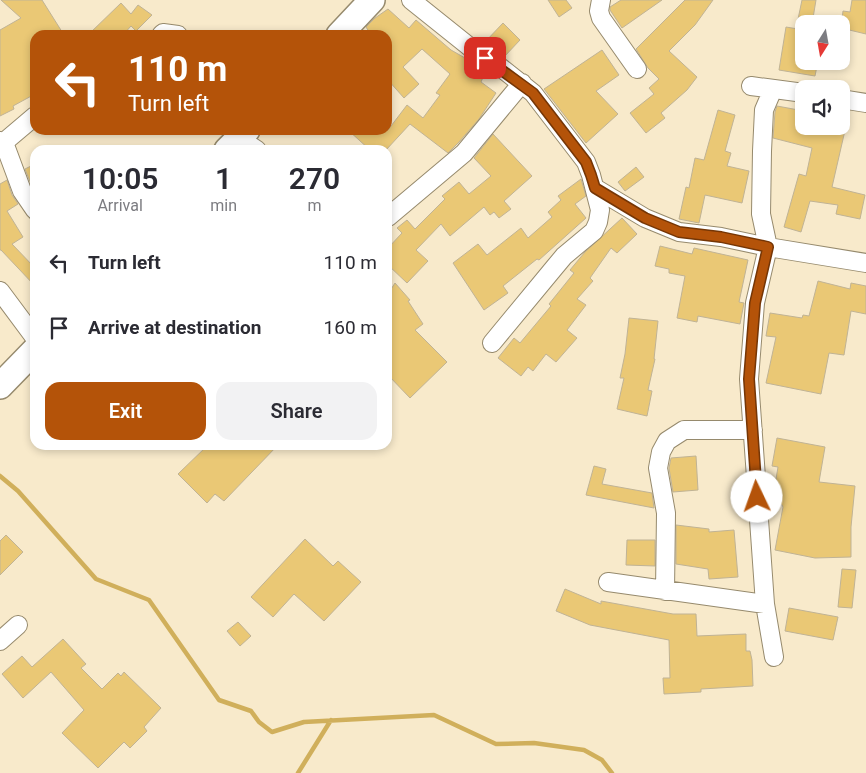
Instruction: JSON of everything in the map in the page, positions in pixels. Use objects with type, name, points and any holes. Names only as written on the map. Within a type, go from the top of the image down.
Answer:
[{"type":"main road","points":[[344,30],[372,0]]},
{"type":"main road","points":[[0,386],[30,355]]},
{"type":"street","points":[[411,0],[476,52],[495,63],[533,93],[586,162],[595,188],[600,210],[594,231],[564,256],[492,344]]},
{"type":"street","points":[[601,0],[599,11],[601,18],[637,69]]},
{"type":"street","points":[[392,214],[464,152],[522,83]]},
{"type":"street","points":[[752,86],[795,92]]},
{"type":"street","points":[[773,89],[764,110],[761,214],[768,247],[755,303],[749,379],[765,604],[774,657]]},
{"type":"street","points":[[850,100],[866,104]]},
{"type":"street","points":[[30,120],[1,142],[6,148],[22,191],[30,203]]},
{"type":"street","points":[[595,188],[645,218],[679,232],[721,237],[768,247],[866,263]]},
{"type":"street","points":[[0,291],[30,331]]},
{"type":"street","points":[[665,591],[666,513],[658,468],[661,452],[667,441],[684,430],[753,430]]},
{"type":"street","points":[[608,582],[765,604]]},
{"type":"street","points":[[0,641],[18,625]]},
{"type":"building","points":[[1,0],[42,0],[61,30],[30,30],[30,97],[13,106],[14,109],[0,116],[0,30],[21,18]]},
{"type":"building","points":[[548,0],[566,0],[572,8],[559,17]]},
{"type":"building","points":[[621,0],[662,0],[622,28],[610,10],[610,7]]},
{"type":"building","points":[[685,0],[713,0],[695,25],[669,51],[697,77],[687,90],[661,113],[665,118],[646,133],[630,113],[654,94],[649,88],[659,79],[648,68],[636,49]]},
{"type":"building","points":[[802,0],[816,0],[814,15],[799,15]]},
{"type":"building","points":[[852,0],[866,0],[866,34],[850,30],[850,15],[843,15],[843,11],[850,12]]},
{"type":"building","points":[[121,3],[131,14],[138,5],[152,15],[137,30],[131,26],[127,30],[93,30]]},
{"type":"building","points":[[388,9],[409,28],[416,20],[451,50],[486,70],[481,82],[496,93],[479,119],[448,153],[410,124],[391,145],[364,145],[354,135],[392,135],[392,125],[407,105],[423,118],[440,95],[436,93],[450,74],[422,49],[403,67],[419,84],[404,98],[392,84],[392,30],[368,30],[366,27]]},
{"type":"building","points":[[503,23],[520,40],[504,57],[485,42]]},
{"type":"building","points":[[786,27],[795,28],[795,70],[816,70],[815,76],[779,70]]},
{"type":"building","points":[[602,50],[619,75],[596,91],[618,114],[586,143],[544,89]]},
{"type":"building","points":[[777,106],[795,109],[795,135],[844,135],[832,187],[865,195],[860,219],[836,214],[838,205],[810,201],[801,232],[784,227],[799,174],[806,176],[812,148],[773,138]]},
{"type":"building","points":[[718,110],[735,115],[725,151],[731,153],[727,166],[749,171],[742,203],[705,195],[699,223],[679,219],[686,187],[689,188],[695,158],[704,160]]},
{"type":"building","points":[[493,134],[532,176],[504,201],[511,209],[499,218],[494,212],[490,215],[484,207],[450,236],[441,224],[416,250],[428,261],[407,283],[392,269],[392,244],[402,233],[397,228],[407,220],[415,229],[445,199],[442,196],[459,182],[469,194],[491,176],[474,158]]},
{"type":"building","points":[[30,166],[30,182],[25,169]]},
{"type":"building","points":[[636,167],[644,177],[625,191],[618,182]]},
{"type":"building","points":[[581,179],[586,196],[575,204],[586,218],[539,260],[537,259],[503,286],[508,293],[484,310],[453,263],[478,244],[487,255],[521,228],[528,238],[552,217],[548,212],[561,200],[558,196]]},
{"type":"building","points":[[7,180],[12,195],[18,204],[7,211],[23,237],[12,244],[30,263],[30,281],[0,250],[0,184]]},
{"type":"building","points":[[622,218],[637,234],[617,253],[611,248],[590,278],[593,281],[577,299],[586,305],[567,330],[577,338],[556,362],[546,354],[533,371],[528,367],[521,376],[498,358],[514,338],[520,343],[551,306],[549,304],[574,273],[570,270],[585,252]]},
{"type":"building","points":[[660,246],[692,254],[694,248],[748,260],[739,302],[744,303],[740,324],[698,316],[697,322],[677,318],[685,276],[669,273],[669,269],[655,266]]},
{"type":"building","points":[[818,281],[850,289],[851,283],[866,286],[866,314],[851,311],[844,355],[829,353],[821,394],[766,383],[776,337],[766,336],[770,313],[802,318],[803,315],[809,316]]},
{"type":"building","points":[[395,283],[410,300],[408,301],[423,324],[415,330],[447,362],[410,398],[392,379],[392,288]]},
{"type":"building","points":[[629,318],[658,321],[655,359],[648,390],[652,391],[647,416],[617,409],[624,378],[620,378]]},
{"type":"building","points":[[777,438],[825,447],[819,482],[855,486],[851,527],[851,557],[815,558],[775,550],[783,507],[782,505],[772,503],[778,467],[772,466]]},
{"type":"building","points":[[203,450],[273,450],[224,501],[215,494],[207,503],[178,474]]},
{"type":"building","points":[[696,456],[698,490],[673,492],[669,468],[671,458]]},
{"type":"building","points":[[594,466],[606,469],[602,484],[652,493],[654,508],[586,495]]},
{"type":"building","points":[[676,525],[709,529],[709,532],[734,530],[738,577],[709,579],[708,569],[676,564]]},
{"type":"building","points":[[6,535],[23,552],[0,575],[0,541]]},
{"type":"building","points":[[305,539],[333,566],[338,561],[361,582],[324,621],[294,594],[273,617],[251,597]]},
{"type":"building","points":[[627,540],[655,540],[655,566],[626,565]]},
{"type":"building","points":[[842,569],[856,570],[852,608],[838,607]]},
{"type":"building","points":[[565,589],[601,604],[601,601],[673,614],[696,614],[697,636],[746,634],[746,651],[750,651],[752,660],[753,686],[701,689],[701,692],[664,694],[663,678],[670,678],[669,640],[590,625],[556,611]]},
{"type":"building","points":[[789,608],[838,617],[833,640],[785,631]]},
{"type":"building","points":[[238,622],[251,636],[240,646],[227,631]]},
{"type":"building","points":[[63,639],[86,664],[81,668],[102,689],[118,673],[121,676],[124,672],[161,708],[144,727],[147,731],[130,748],[124,742],[98,768],[62,733],[84,710],[51,672],[23,698],[2,674],[22,656],[32,667]]},
{"type":"waterway","points":[[0,476],[18,491],[96,579],[149,600],[219,700],[251,711],[259,722],[272,732],[304,722],[434,715],[496,744],[534,743],[584,750],[602,760],[612,773]]},
{"type":"waterway","points":[[298,773],[331,720]]},
{"type":"route","points":[[485,58],[522,83],[544,106],[586,162],[595,188],[645,218],[679,232],[721,237],[768,247],[758,283],[755,303],[749,379],[757,497]]}]
